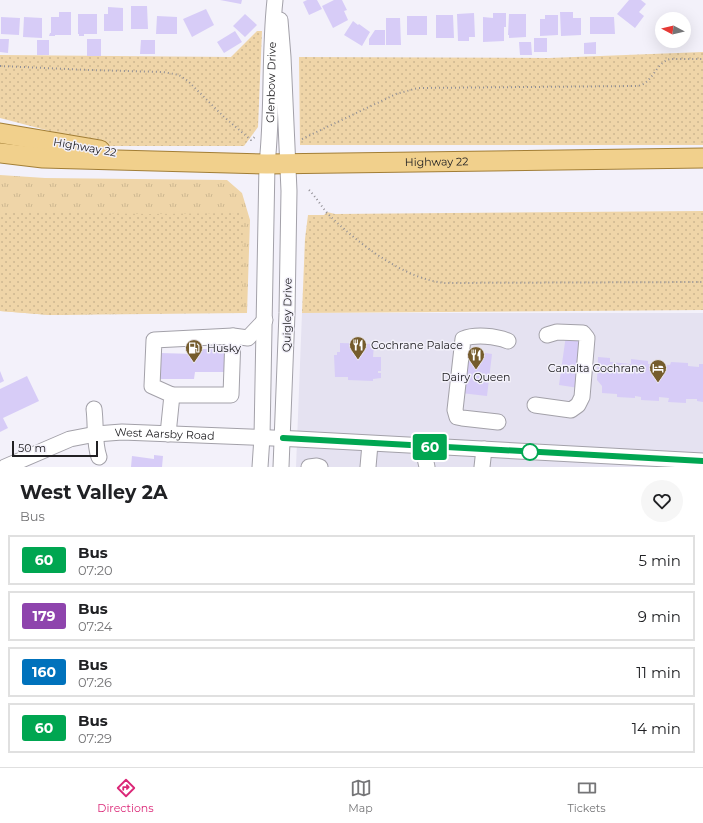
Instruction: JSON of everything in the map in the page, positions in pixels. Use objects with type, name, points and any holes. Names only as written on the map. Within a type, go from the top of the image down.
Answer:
[{"type":"main road","name":"Highway 22","points":[[0,133],[171,162]]},
{"type":"main road","name":"Highway 22","points":[[0,153],[44,158],[267,164],[703,158]]},
{"type":"street","name":"Glenbow Drive","points":[[267,164],[270,140],[272,31],[275,0]]},
{"type":"street","name":"Glenbow Drive","points":[[278,0],[283,57],[288,164]]},
{"type":"street","name":"Quigley Drive","points":[[260,467],[265,320],[267,164]]},
{"type":"street","name":"Quigley Drive","points":[[281,467],[287,313],[288,164]]},
{"type":"street","points":[[234,336],[231,396],[172,395],[152,386],[154,340],[234,336],[248,338],[265,320]]},
{"type":"street","points":[[536,402],[571,410],[578,405],[582,393],[587,338],[583,333],[557,332],[547,335]]},
{"type":"street","points":[[498,422],[462,418],[457,416],[455,410],[462,339],[470,336],[501,338],[508,342]]},
{"type":"street","points":[[168,434],[172,395]]},
{"type":"street","points":[[94,410],[98,457]]},
{"type":"street","name":"West Aarsby Road","points":[[5,467],[70,439],[96,434],[122,432],[283,438],[370,444],[703,461]]},
{"type":"street","points":[[368,467],[370,444]]},
{"type":"street","points":[[426,446],[425,458],[427,467]]},
{"type":"street","points":[[482,467],[484,449]]},
{"type":"street","points":[[310,467],[320,467]]},
{"type":"path","points":[[302,139],[396,94],[408,90],[423,88],[637,86],[645,83],[658,66],[666,60],[703,59]]},
{"type":"path","points":[[0,66],[74,70],[163,72],[179,75],[188,81],[222,116],[251,140]]},
{"type":"path","points":[[309,190],[331,216],[364,246],[377,255],[414,275],[434,282],[703,282]]},
{"type":"shaded area","points":[[302,313],[703,313],[703,467],[296,467]]},
{"type":"green space","points":[[257,31],[262,31],[258,127],[244,146],[107,146],[0,118],[0,55],[231,57]]},
{"type":"green space","points":[[703,52],[703,145],[300,145],[299,57],[549,58]]},
{"type":"green space","points":[[0,175],[45,178],[227,180],[242,193],[250,220],[247,313],[50,315],[0,311]]},
{"type":"green space","points":[[703,211],[703,310],[302,313],[305,239],[308,215],[324,215],[327,212],[335,214]]},
{"type":"green space","points":[[0,212],[151,214],[243,213],[242,311],[50,315],[0,311]]},
{"type":"building","points":[[220,0],[242,0],[241,4]]},
{"type":"building","points":[[307,0],[317,0],[322,9],[309,15],[303,2]]},
{"type":"building","points":[[334,0],[342,0],[347,10],[344,11],[348,20],[333,28],[322,6]]},
{"type":"building","points":[[629,0],[641,0],[646,4],[639,12],[644,16],[635,28],[617,14]]},
{"type":"building","points":[[131,6],[147,6],[148,29],[131,29]]},
{"type":"building","points":[[108,7],[123,8],[123,31],[104,31],[104,14],[108,14]]},
{"type":"building","points":[[206,9],[214,25],[192,37],[183,19]]},
{"type":"building","points":[[59,12],[71,12],[71,35],[49,36],[51,33],[51,17],[59,17]]},
{"type":"building","points":[[560,12],[573,12],[573,18],[581,18],[581,35],[561,36]]},
{"type":"building","points":[[474,13],[475,37],[469,37],[469,41],[458,41],[457,14]]},
{"type":"building","points":[[493,13],[506,13],[504,41],[483,42],[483,17],[493,18]]},
{"type":"building","points":[[78,14],[97,14],[97,34],[84,34],[84,36],[79,36]]},
{"type":"building","points":[[245,14],[257,25],[245,37],[233,26]]},
{"type":"building","points":[[509,14],[526,14],[526,37],[509,38]]},
{"type":"building","points":[[436,15],[453,15],[454,38],[436,38]]},
{"type":"building","points":[[545,15],[558,15],[558,35],[540,36],[540,19],[545,19]]},
{"type":"building","points":[[157,16],[177,17],[177,34],[156,34]]},
{"type":"building","points":[[407,16],[427,16],[427,35],[407,35]]},
{"type":"building","points":[[1,17],[20,18],[19,35],[1,34]]},
{"type":"building","points":[[24,17],[42,18],[42,38],[23,37]]},
{"type":"building","points":[[590,17],[614,17],[615,34],[590,34]]},
{"type":"building","points":[[386,18],[400,18],[401,45],[386,45]]},
{"type":"building","points":[[353,21],[370,32],[362,46],[344,35]]},
{"type":"building","points":[[375,30],[385,30],[385,45],[369,45],[369,39]]},
{"type":"building","points":[[235,31],[242,42],[224,53],[217,42]]},
{"type":"building","points":[[534,38],[547,38],[547,52],[534,52]]},
{"type":"building","points":[[0,39],[9,39],[8,53],[0,52]]},
{"type":"building","points":[[87,39],[101,39],[101,56],[87,56]]},
{"type":"building","points":[[37,40],[49,40],[49,55],[37,55]]},
{"type":"building","points":[[141,40],[155,40],[155,54],[140,54]]},
{"type":"building","points":[[519,42],[531,42],[532,55],[520,55]]},
{"type":"building","points":[[596,42],[596,54],[584,54],[584,43]]},
{"type":"building","points":[[566,335],[585,338],[579,388],[559,385]]},
{"type":"building","name":"Cochrane Palace","points":[[340,343],[374,344],[373,357],[381,357],[381,371],[378,371],[378,373],[381,373],[381,378],[373,379],[373,381],[348,380],[348,377],[335,377],[334,355],[337,355],[337,352],[340,352]]},
{"type":"building","name":"Husky","points":[[195,349],[229,349],[228,372],[195,372],[194,379],[159,379],[160,353],[195,354]]},
{"type":"building","name":"Dairy Queen","points":[[466,350],[492,354],[487,396],[461,393]]},
{"type":"building","points":[[598,357],[610,358],[610,362],[631,364],[631,359],[648,361],[648,364],[670,365],[671,362],[688,363],[688,366],[699,367],[699,364],[703,364],[703,402],[697,401],[697,399],[686,399],[686,403],[668,402],[669,398],[659,397],[659,401],[641,400],[641,397],[617,397],[617,394],[602,393],[602,386],[597,380]]},
{"type":"building","points":[[0,371],[4,381],[0,383]]},
{"type":"building","points":[[27,376],[39,401],[3,418],[8,428],[0,432],[0,389]]},
{"type":"building","points":[[154,455],[163,456],[162,467],[131,467],[132,456],[154,459]]},
{"type":"bus line","name":"60","points":[[283,438],[332,442],[703,461]]},
{"type":"place","name":"Cochrane Palace","points":[[358,360]]},
{"type":"place","name":"Husky","points":[[194,363]]},
{"type":"place","name":"Dairy Queen","points":[[476,370]]},
{"type":"place","name":"Canalta Cochrane","points":[[658,383]]}]
